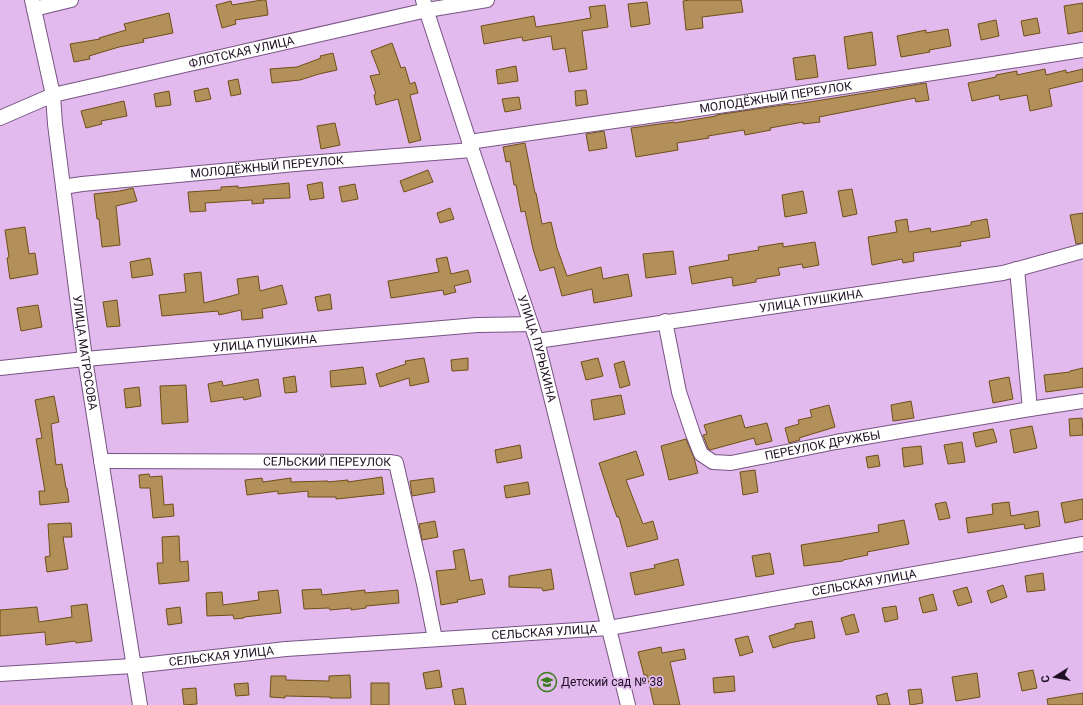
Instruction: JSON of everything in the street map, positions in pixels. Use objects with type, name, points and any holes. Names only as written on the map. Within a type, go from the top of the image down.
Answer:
[{"type":"street","points":[[32,5],[71,0]]},
{"type":"street","name":"ФЛОТСКАЯ УЛИЦА","points":[[0,118],[52,95],[425,5],[487,0]]},
{"type":"street","name":"УЛИЦА МАТРОСОВА","points":[[32,5],[52,95],[85,359],[140,705]]},
{"type":"street","name":"УЛИЦА ПУРЫХИНА","points":[[425,5],[470,146],[538,341],[628,705]]},
{"type":"street","name":"МОЛОДЁЖНЫЙ ПЕРЕУЛОК","points":[[63,187],[470,146],[1083,50]]},
{"type":"street","name":"УЛИЦА ПУШКИНА","points":[[538,341],[665,321],[1004,273],[1083,251]]},
{"type":"street","points":[[1017,269],[1030,408]]},
{"type":"street","name":"ПЕРЕУЛОК ДРУЖБЫ","points":[[665,321],[679,392],[693,434],[701,454],[713,462],[731,464],[836,442],[1030,408],[1083,401]]},
{"type":"street","name":"УЛИЦА ПУШКИНА","points":[[0,368],[85,359],[477,325],[531,324]]},
{"type":"street","name":"СЕЛЬСКИЙ ПЕРЕУЛОК","points":[[101,461],[396,463],[424,584],[434,639]]},
{"type":"street","name":"СЕЛЬСКАЯ УЛИЦА","points":[[0,674],[133,666],[286,649],[609,628],[1083,544]]},
{"type":"building","points":[[266,0],[268,15],[235,20],[236,24],[222,28],[216,5],[231,1],[232,5]]},
{"type":"building","points":[[741,0],[743,12],[702,17],[703,28],[686,30],[683,1]]},
{"type":"building","points":[[647,2],[650,24],[631,27],[628,4]]},
{"type":"building","points":[[1083,3],[1083,31],[1068,34],[1064,6]]},
{"type":"building","points":[[605,5],[608,27],[582,31],[587,69],[569,72],[565,48],[553,50],[551,36],[523,41],[522,37],[484,44],[481,26],[534,16],[536,27],[568,22],[591,18],[589,7]]},
{"type":"building","points":[[169,13],[173,33],[143,39],[144,42],[119,47],[89,56],[90,59],[74,62],[70,44],[100,39],[99,38],[126,30],[124,24]]},
{"type":"building","points":[[1037,18],[1040,33],[1024,36],[1021,21]]},
{"type":"building","points":[[996,20],[999,36],[981,40],[978,24]]},
{"type":"building","points":[[948,29],[951,46],[929,50],[930,52],[901,57],[897,36],[926,30],[926,33]]},
{"type":"building","points":[[872,32],[876,65],[848,69],[844,37]]},
{"type":"building","points":[[392,43],[401,68],[405,67],[410,84],[415,82],[418,93],[410,95],[421,140],[409,143],[398,99],[376,105],[374,95],[376,94],[370,76],[380,74],[371,51]]},
{"type":"building","points":[[333,53],[337,70],[300,80],[272,83],[270,69],[297,67],[321,58],[320,56]]},
{"type":"building","points":[[815,55],[818,77],[796,80],[793,58]]},
{"type":"building","points":[[516,66],[518,81],[498,84],[496,70]]},
{"type":"building","points":[[1045,69],[1046,75],[1066,70],[1066,73],[1083,69],[1083,81],[1049,89],[1052,106],[1030,111],[1027,95],[1000,100],[999,95],[972,101],[968,83],[1017,71],[1017,75]]},
{"type":"building","points":[[238,79],[241,94],[231,96],[228,81]]},
{"type":"building","points":[[926,83],[929,100],[916,102],[915,98],[819,117],[820,122],[803,124],[803,122],[770,128],[771,130],[745,135],[744,130],[708,136],[709,138],[677,143],[678,150],[636,157],[631,128],[674,123],[716,115],[790,105]]},
{"type":"building","points":[[208,88],[211,99],[196,102],[194,91]]},
{"type":"building","points":[[586,90],[588,104],[576,106],[575,91]]},
{"type":"building","points":[[169,91],[171,105],[156,107],[154,94]]},
{"type":"building","points":[[519,97],[521,109],[505,112],[502,99]]},
{"type":"building","points":[[124,101],[127,116],[101,121],[102,124],[86,128],[81,111]]},
{"type":"building","points":[[335,123],[340,145],[321,149],[317,126]]},
{"type":"building","points":[[604,131],[607,148],[589,151],[586,134]]},
{"type":"building","points":[[525,143],[542,224],[551,222],[557,248],[567,276],[601,267],[603,279],[628,274],[632,296],[594,303],[592,289],[562,296],[554,267],[540,271],[533,249],[525,211],[521,212],[510,161],[506,162],[503,147]]},
{"type":"building","points":[[428,170],[433,182],[404,192],[400,181]]},
{"type":"building","points":[[322,182],[324,198],[310,200],[307,185]]},
{"type":"building","points":[[289,183],[290,198],[263,199],[264,203],[252,204],[252,200],[205,203],[206,211],[190,212],[188,192],[221,190],[221,187],[238,186],[238,188]]},
{"type":"building","points":[[355,184],[358,199],[342,202],[339,187]]},
{"type":"building","points":[[133,188],[137,201],[116,206],[120,245],[102,247],[99,219],[97,219],[94,194]]},
{"type":"building","points":[[852,189],[857,214],[843,217],[838,191]]},
{"type":"building","points":[[803,191],[807,213],[785,217],[782,195]]},
{"type":"building","points":[[450,208],[454,219],[440,223],[437,213]]},
{"type":"building","points":[[1083,213],[1083,243],[1076,244],[1070,215]]},
{"type":"building","points":[[907,219],[909,232],[930,228],[931,232],[971,225],[971,222],[987,219],[990,237],[960,242],[961,246],[913,253],[914,261],[903,263],[902,259],[872,265],[868,237],[897,232],[895,221]]},
{"type":"building","points":[[25,227],[29,254],[35,253],[38,274],[10,279],[7,258],[9,257],[5,230]]},
{"type":"building","points":[[815,242],[819,265],[803,268],[802,264],[778,268],[780,275],[756,279],[756,282],[733,286],[732,277],[692,284],[689,267],[729,260],[728,255],[759,250],[758,247],[783,243],[783,247]]},
{"type":"building","points":[[673,251],[676,274],[646,278],[643,254]]},
{"type":"building","points":[[447,257],[451,274],[468,270],[471,282],[454,286],[456,292],[444,295],[443,290],[391,298],[388,281],[439,272],[436,259]]},
{"type":"building","points":[[150,258],[153,275],[132,278],[130,262]]},
{"type":"building","points":[[201,272],[204,303],[239,294],[237,279],[258,276],[260,291],[282,285],[287,304],[262,309],[263,318],[242,320],[241,310],[219,315],[218,311],[162,316],[159,295],[186,292],[184,274]]},
{"type":"building","points":[[330,294],[332,309],[318,311],[315,297]]},
{"type":"building","points":[[117,300],[120,326],[107,327],[103,302]]},
{"type":"building","points":[[38,305],[42,327],[21,331],[17,308]]},
{"type":"building","points":[[424,358],[429,382],[410,386],[409,378],[380,387],[376,374],[406,364],[405,361]]},
{"type":"building","points":[[468,358],[468,370],[452,371],[451,360]]},
{"type":"building","points":[[598,358],[603,376],[586,380],[581,362]]},
{"type":"building","points":[[624,361],[630,385],[620,388],[614,364]]},
{"type":"building","points":[[363,367],[366,384],[331,387],[330,371]]},
{"type":"building","points":[[1083,368],[1083,387],[1046,392],[1044,375],[1070,372]]},
{"type":"building","points":[[295,376],[297,392],[285,393],[283,378]]},
{"type":"building","points":[[1009,377],[1013,399],[993,403],[989,381]]},
{"type":"building","points":[[258,379],[261,396],[244,400],[243,397],[211,402],[208,384],[222,381],[223,386]]},
{"type":"building","points":[[186,385],[188,422],[162,424],[160,386]]},
{"type":"building","points":[[139,387],[141,406],[126,408],[124,389]]},
{"type":"building","points":[[621,395],[625,414],[594,420],[591,400]]},
{"type":"building","points":[[54,396],[59,422],[51,424],[56,465],[62,464],[69,502],[40,505],[39,491],[45,491],[36,439],[42,438],[35,400]]},
{"type":"building","points":[[911,401],[914,418],[893,421],[891,405]]},
{"type":"building","points":[[829,405],[835,427],[799,438],[800,440],[789,443],[785,428],[799,424],[798,420],[812,417],[810,410]]},
{"type":"building","points":[[741,415],[745,428],[767,423],[772,441],[756,445],[754,438],[710,450],[703,435],[707,434],[704,425]]},
{"type":"building","points":[[1082,418],[1083,435],[1070,436],[1069,419]]},
{"type":"building","points":[[1032,426],[1037,448],[1014,453],[1010,430]]},
{"type":"building","points":[[993,429],[997,442],[976,447],[973,433]]},
{"type":"building","points":[[686,439],[694,458],[698,473],[669,480],[661,446]]},
{"type":"building","points":[[962,442],[965,462],[948,464],[944,445]]},
{"type":"building","points":[[520,445],[522,458],[497,463],[495,450]]},
{"type":"building","points":[[921,446],[923,464],[904,467],[902,448]]},
{"type":"building","points":[[636,451],[644,475],[626,480],[643,524],[653,521],[658,539],[627,547],[619,517],[617,517],[599,463]]},
{"type":"building","points":[[878,455],[880,466],[868,468],[866,457]]},
{"type":"building","points":[[755,470],[758,492],[743,495],[740,472]]},
{"type":"building","points":[[149,474],[150,477],[162,476],[164,505],[173,504],[174,516],[153,518],[150,488],[140,488],[139,475]]},
{"type":"building","points":[[382,477],[384,494],[336,499],[336,497],[308,497],[308,491],[278,494],[278,491],[247,495],[245,480],[262,478],[263,482],[291,478],[291,482],[328,482],[348,480],[348,482]]},
{"type":"building","points":[[433,478],[435,492],[412,496],[410,481]]},
{"type":"building","points":[[528,482],[530,494],[506,498],[504,486]]},
{"type":"building","points":[[1083,499],[1083,519],[1065,523],[1061,503]]},
{"type":"building","points":[[946,502],[950,518],[939,520],[935,504]]},
{"type":"building","points":[[1009,502],[1011,516],[1038,511],[1040,526],[1025,529],[1024,524],[968,533],[966,518],[993,514],[992,504]]},
{"type":"building","points":[[904,520],[909,544],[867,552],[868,555],[843,561],[804,566],[801,545],[879,532],[878,525]]},
{"type":"building","points":[[435,521],[438,537],[422,540],[419,524]]},
{"type":"building","points":[[71,523],[72,537],[63,537],[68,569],[47,572],[45,557],[50,556],[48,524]]},
{"type":"building","points":[[179,536],[180,562],[188,561],[189,581],[159,584],[157,563],[163,563],[162,537]]},
{"type":"building","points":[[464,549],[470,581],[482,579],[485,594],[457,600],[458,602],[441,605],[436,571],[456,569],[453,551]]},
{"type":"building","points":[[770,553],[774,574],[756,577],[752,556]]},
{"type":"building","points":[[678,559],[684,585],[635,595],[630,573],[655,568],[654,565]]},
{"type":"building","points":[[551,569],[554,589],[543,591],[542,588],[509,587],[509,576]]},
{"type":"building","points":[[1043,573],[1045,590],[1027,592],[1025,576]]},
{"type":"building","points":[[1003,585],[1007,597],[991,603],[987,591]]},
{"type":"building","points":[[967,587],[972,602],[958,606],[953,591]]},
{"type":"building","points":[[321,589],[322,595],[365,590],[365,593],[398,590],[399,603],[366,606],[366,608],[351,610],[351,608],[330,610],[329,608],[304,609],[302,590]]},
{"type":"building","points":[[278,590],[281,613],[234,619],[233,615],[207,616],[206,593],[222,592],[223,605],[259,600],[258,592]]},
{"type":"building","points":[[933,594],[937,610],[923,613],[919,598]]},
{"type":"building","points":[[87,604],[92,641],[76,643],[75,641],[46,645],[45,632],[0,636],[0,610],[37,607],[39,622],[72,617],[71,606]]},
{"type":"building","points":[[896,606],[898,619],[885,622],[882,608]]},
{"type":"building","points":[[180,607],[182,623],[168,625],[166,609]]},
{"type":"building","points":[[854,614],[859,632],[846,635],[841,618]]},
{"type":"building","points":[[812,621],[815,638],[773,648],[769,636],[795,628],[795,624]]},
{"type":"building","points":[[748,636],[753,652],[740,656],[735,639]]},
{"type":"building","points":[[661,647],[662,653],[684,649],[686,659],[670,662],[680,705],[654,705],[647,675],[644,675],[638,652]]},
{"type":"building","points":[[439,670],[442,687],[426,689],[423,673]]},
{"type":"building","points":[[1033,670],[1037,688],[1022,691],[1018,673]]},
{"type":"building","points":[[977,673],[980,697],[956,701],[952,677]]},
{"type":"building","points":[[350,675],[351,698],[270,697],[271,676],[286,676],[286,680],[329,681],[329,676]]},
{"type":"building","points":[[734,676],[735,691],[714,693],[713,678]]},
{"type":"building","points":[[248,683],[249,695],[236,696],[234,684]]},
{"type":"building","points":[[371,683],[389,683],[389,705],[371,705]]},
{"type":"building","points":[[196,688],[197,704],[184,705],[182,689]]},
{"type":"building","points":[[463,688],[466,705],[455,705],[452,690]]},
{"type":"building","points":[[921,689],[923,703],[910,705],[908,690]]},
{"type":"building","points":[[887,693],[890,705],[878,705],[876,696]]},
{"type":"building","points":[[1083,693],[1083,705],[1048,705],[1047,699]]},
{"type":"place","name":"Детский сад № 38","points":[[547,682]]}]
